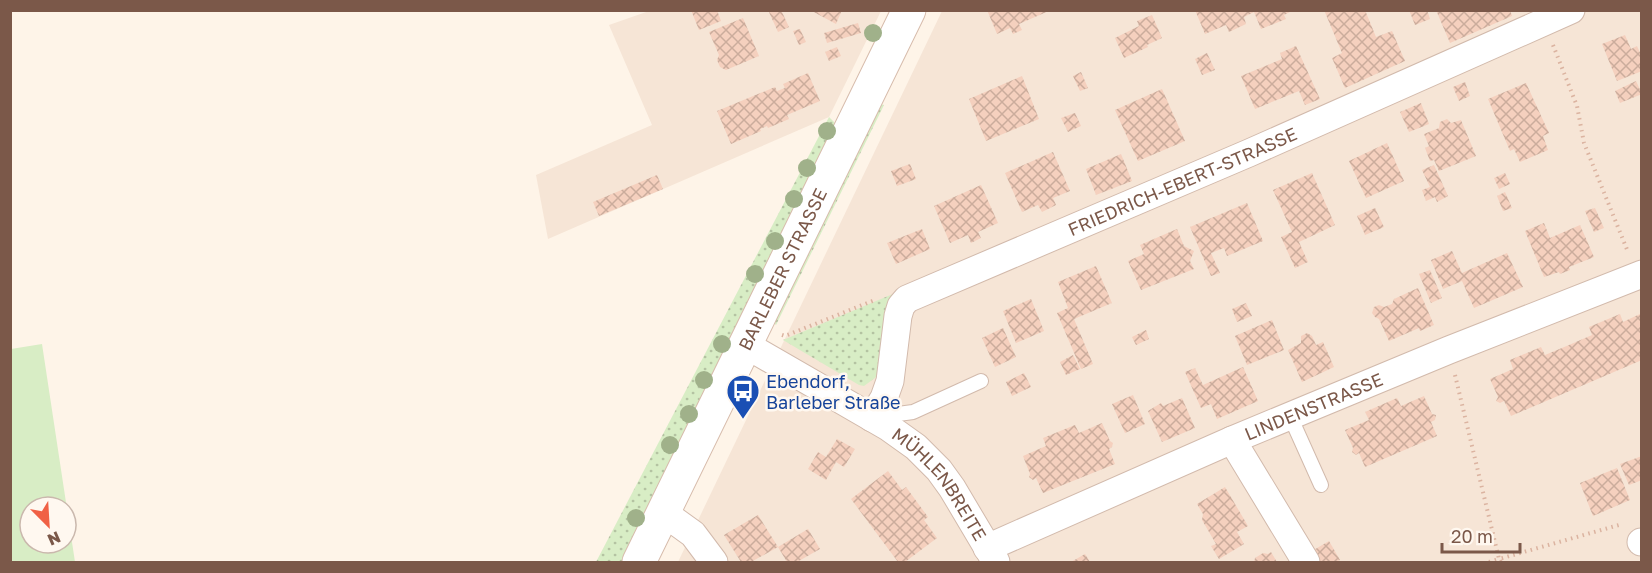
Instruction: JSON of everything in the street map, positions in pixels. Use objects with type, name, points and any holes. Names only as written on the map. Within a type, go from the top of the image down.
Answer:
[{"type":"main road","name":"BARLEBER STRASSE","points":[[639,562],[909,10]]},
{"type":"street","name":"FRIEDRICH-EBERT-STRASSE","points":[[872,418],[890,381],[898,316],[901,306],[907,299],[1249,153],[1571,10]]},
{"type":"street","name":"LINDENSTRASSE","points":[[992,555],[1232,440],[1449,350],[1640,275]]},
{"type":"street","name":"MÜHLENBREITE","points":[[746,345],[907,440],[939,470],[992,555]]},
{"type":"street","points":[[1232,440],[1306,562]]},
{"type":"street","points":[[664,513],[693,534],[714,562]]},
{"type":"lane","points":[[872,418],[913,411],[981,381]]},
{"type":"lane","points":[[1290,416],[1321,485]]},
{"type":"path","points":[[1544,22],[1577,106],[1584,143],[1640,275]]},
{"type":"path","points":[[777,334],[785,336],[882,297]]},
{"type":"path","points":[[1449,350],[1500,560]]},
{"type":"path","points":[[1489,562],[1619,525],[1641,542]]},
{"type":"shaded area","points":[[649,11],[881,11],[829,117],[548,239],[536,175],[652,125],[609,25]]},
{"type":"shaded area","points":[[942,11],[1641,11],[1641,562],[678,562]]},
{"type":"green space","points":[[880,104],[884,105],[776,325],[773,322]]},
{"type":"green space","points":[[829,117],[840,128],[626,562],[596,562]]},
{"type":"green space","points":[[900,291],[881,369],[875,378],[864,386],[783,340]]},
{"type":"green space","points":[[42,344],[65,495],[18,495],[18,555],[74,555],[75,562],[11,562],[11,349]]},
{"type":"building","points":[[691,10],[717,10],[721,21],[699,30]]},
{"type":"building","points":[[768,10],[781,10],[789,27],[778,32]]},
{"type":"building","points":[[810,10],[842,10],[836,24]]},
{"type":"building","points":[[987,10],[1051,10],[1019,24],[1022,30],[1013,34],[1010,28],[997,34]]},
{"type":"building","points":[[1195,10],[1294,10],[1284,15],[1286,19],[1261,29],[1254,12],[1244,17],[1246,24],[1229,32],[1226,25],[1205,34]]},
{"type":"building","points":[[1324,10],[1365,10],[1376,37],[1392,31],[1405,61],[1345,88],[1332,58],[1342,53]]},
{"type":"building","points":[[1409,10],[1427,10],[1430,19],[1415,25]]},
{"type":"building","points":[[1436,10],[1510,10],[1512,16],[1450,43]]},
{"type":"building","points":[[1152,15],[1162,38],[1124,58],[1115,38],[1139,26],[1137,21]]},
{"type":"building","points":[[743,18],[759,56],[726,70],[720,67],[717,60],[719,55],[709,32]]},
{"type":"building","points":[[858,23],[861,33],[827,43],[824,33]]},
{"type":"building","points":[[800,29],[806,42],[799,45],[793,31]]},
{"type":"building","points":[[1625,35],[1631,49],[1637,46],[1642,57],[1642,71],[1617,81],[1602,44]]},
{"type":"building","points":[[1296,46],[1320,99],[1305,105],[1299,91],[1255,109],[1241,76],[1282,59],[1280,53]]},
{"type":"building","points":[[837,47],[841,56],[829,61],[825,52]]},
{"type":"building","points":[[1207,53],[1215,70],[1202,75],[1195,59]]},
{"type":"building","points":[[1081,72],[1088,88],[1080,91],[1073,76]]},
{"type":"building","points":[[808,73],[820,101],[787,115],[789,119],[760,129],[761,131],[731,144],[717,111],[775,87],[777,91],[785,88],[783,84]]},
{"type":"building","points":[[1022,76],[1039,119],[986,141],[969,99]]},
{"type":"building","points":[[1636,81],[1642,94],[1620,103],[1615,91]]},
{"type":"building","points":[[1465,82],[1470,96],[1459,101],[1453,87]]},
{"type":"building","points":[[1526,83],[1549,133],[1543,136],[1548,150],[1520,162],[1514,149],[1510,151],[1488,99]]},
{"type":"building","points":[[1162,89],[1185,141],[1138,161],[1115,110]]},
{"type":"building","points":[[1421,103],[1429,124],[1409,132],[1400,112]]},
{"type":"building","points":[[1075,113],[1081,126],[1068,132],[1061,118]]},
{"type":"building","points":[[1447,119],[1451,123],[1461,120],[1476,156],[1439,171],[1434,160],[1430,161],[1425,148],[1429,146],[1424,134],[1439,128],[1440,122]]},
{"type":"building","points":[[1387,143],[1404,181],[1366,198],[1349,161]]},
{"type":"building","points":[[1053,152],[1070,191],[1053,198],[1056,205],[1042,212],[1038,205],[1022,212],[1005,173]]},
{"type":"building","points":[[1121,154],[1132,181],[1096,195],[1086,169]]},
{"type":"building","points":[[910,164],[916,179],[897,186],[891,171]]},
{"type":"building","points":[[1434,165],[1448,196],[1437,202],[1435,197],[1426,201],[1422,190],[1430,187],[1422,170]]},
{"type":"building","points":[[1312,173],[1335,225],[1299,242],[1308,262],[1295,268],[1281,237],[1292,232],[1273,190]]},
{"type":"building","points":[[1505,173],[1510,184],[1499,189],[1494,178]]},
{"type":"building","points":[[657,175],[663,189],[599,216],[593,202]]},
{"type":"building","points":[[981,185],[998,223],[978,232],[981,238],[971,243],[968,235],[950,243],[934,206]]},
{"type":"building","points":[[1505,192],[1512,208],[1503,211],[1497,196]]},
{"type":"building","points":[[1247,203],[1263,241],[1227,256],[1224,248],[1211,253],[1220,273],[1211,276],[1190,227]]},
{"type":"building","points":[[1375,208],[1384,227],[1365,235],[1357,216]]},
{"type":"building","points":[[1595,208],[1604,228],[1594,232],[1585,211]]},
{"type":"building","points":[[1544,223],[1550,238],[1580,225],[1594,257],[1569,267],[1570,270],[1560,274],[1559,272],[1544,277],[1525,231]]},
{"type":"building","points":[[922,229],[930,249],[896,264],[887,243]]},
{"type":"building","points":[[1177,229],[1184,246],[1194,251],[1190,261],[1194,269],[1141,290],[1128,261],[1144,254],[1140,245]]},
{"type":"building","points":[[1452,251],[1462,273],[1507,253],[1523,287],[1474,308],[1462,281],[1443,289],[1431,260]]},
{"type":"building","points":[[1096,266],[1112,303],[1074,319],[1093,364],[1081,369],[1057,313],[1068,308],[1058,282]]},
{"type":"building","points":[[1430,270],[1442,298],[1431,303],[1419,274]]},
{"type":"building","points":[[1418,288],[1434,325],[1420,331],[1419,328],[1389,341],[1379,319],[1372,313],[1374,307],[1392,304],[1394,299]]},
{"type":"building","points":[[1031,299],[1044,331],[1016,343],[1003,311]]},
{"type":"building","points":[[1246,303],[1252,316],[1237,322],[1232,309]]},
{"type":"building","points":[[1642,313],[1642,360],[1511,416],[1504,401],[1500,403],[1496,401],[1498,397],[1490,379],[1513,369],[1510,360],[1541,347],[1545,355],[1592,335],[1589,327],[1620,314],[1623,322]]},
{"type":"building","points":[[1272,320],[1284,350],[1247,365],[1235,336]]},
{"type":"building","points":[[1003,328],[1016,357],[995,367],[982,338]]},
{"type":"building","points":[[1146,330],[1149,339],[1136,345],[1132,337]]},
{"type":"building","points":[[1307,333],[1312,336],[1316,345],[1323,342],[1334,367],[1302,382],[1288,350],[1301,343],[1301,336]]},
{"type":"building","points":[[1073,355],[1080,369],[1066,375],[1060,362]]},
{"type":"building","points":[[1243,367],[1258,401],[1217,419],[1211,404],[1201,408],[1185,372],[1195,368],[1203,385]]},
{"type":"building","points":[[1024,373],[1031,387],[1012,396],[1006,382]]},
{"type":"building","points":[[1133,395],[1145,424],[1125,433],[1112,404]]},
{"type":"building","points":[[1424,396],[1432,414],[1436,415],[1435,420],[1431,422],[1437,436],[1365,467],[1359,453],[1356,455],[1352,452],[1353,448],[1345,430],[1369,420],[1365,412],[1397,398],[1401,406]]},
{"type":"building","points":[[1182,398],[1195,428],[1162,442],[1148,411],[1161,403],[1163,406]]},
{"type":"building","points":[[1102,423],[1113,443],[1109,449],[1115,464],[1043,493],[1036,478],[1033,480],[1029,477],[1023,456],[1046,446],[1043,438],[1075,425],[1079,433]]},
{"type":"building","points":[[837,439],[855,449],[844,467],[836,462],[826,480],[808,469],[818,452],[826,457]]},
{"type":"building","points":[[1642,456],[1642,480],[1629,485],[1620,464]]},
{"type":"building","points":[[1617,468],[1630,500],[1593,516],[1580,483]]},
{"type":"building","points":[[888,471],[902,490],[906,487],[928,517],[924,520],[937,538],[905,562],[898,562],[851,499]]},
{"type":"building","points":[[1225,487],[1248,526],[1237,532],[1244,544],[1219,559],[1211,546],[1216,544],[1202,520],[1203,514],[1197,504]]},
{"type":"building","points":[[758,515],[778,547],[751,562],[741,562],[724,535]]},
{"type":"building","points":[[808,529],[820,549],[797,562],[787,562],[778,547]]},
{"type":"building","points":[[1329,541],[1340,560],[1318,562],[1312,551]]},
{"type":"building","points":[[1271,552],[1277,562],[1254,562],[1255,558],[1263,553]]},
{"type":"building","points":[[1085,554],[1090,562],[1071,562]]},
{"type":"place","name":"Ebendorf, Barleber Straße","points":[[743,420]]}]
